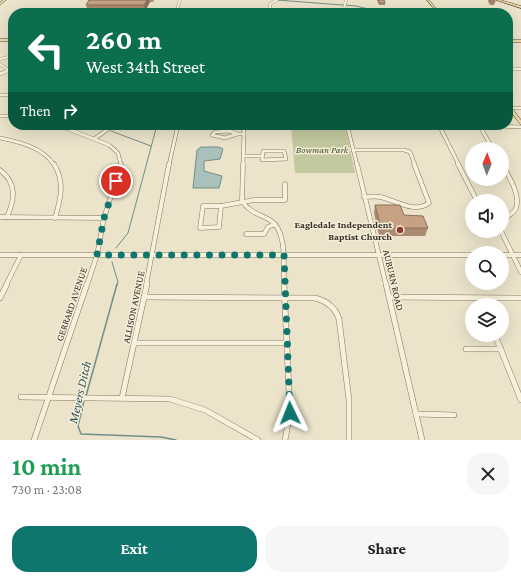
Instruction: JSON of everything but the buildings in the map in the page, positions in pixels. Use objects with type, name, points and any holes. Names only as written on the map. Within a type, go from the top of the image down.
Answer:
[{"type":"main road","points":[[0,4],[5,0]]},
{"type":"main road","points":[[428,0],[435,8]]},
{"type":"main road","points":[[432,0],[439,8]]},
{"type":"main road","points":[[497,0],[521,7]]},
{"type":"main road","points":[[503,0],[521,7]]},
{"type":"main road","points":[[513,112],[521,123]]},
{"type":"street","points":[[0,64],[8,70]]},
{"type":"street","points":[[519,69],[521,73]]},
{"type":"street","name":"GERRARD AVENUE","points":[[34,440],[97,255],[104,218],[121,161],[118,153],[112,147],[71,130]]},
{"type":"street","points":[[94,139],[107,130]]},
{"type":"street","name":"ALLISON AVENUE","points":[[122,398],[153,255],[159,212],[177,130]]},
{"type":"street","points":[[243,130],[242,202],[250,211],[275,224],[282,234],[290,413],[285,440]]},
{"type":"street","name":"AUBURN ROAD","points":[[348,130],[422,440]]},
{"type":"street","points":[[442,130],[474,194]]},
{"type":"street","points":[[482,130],[489,142]]},
{"type":"street","points":[[237,134],[233,137],[223,138],[212,135],[215,132],[221,131],[244,134]]},
{"type":"street","points":[[0,138],[20,142],[36,149],[46,155],[56,165],[61,176],[63,191],[61,203],[55,218]]},
{"type":"street","points":[[353,150],[408,152],[412,154],[429,201],[428,205],[424,206],[404,206],[377,197],[364,196]]},
{"type":"street","points":[[263,151],[284,151],[286,159],[262,160],[262,156],[263,151]]},
{"type":"street","points":[[243,156],[262,156]]},
{"type":"street","points":[[0,170],[10,179],[14,189],[13,202],[7,217]]},
{"type":"street","points":[[509,176],[518,191],[520,199],[516,209],[509,214]]},
{"type":"street","points":[[221,206],[219,228],[200,228],[203,206],[221,206],[254,200],[285,200],[285,184]]},
{"type":"street","points":[[0,217],[104,218]]},
{"type":"street","points":[[246,234],[264,234],[267,227],[275,224]]},
{"type":"street","points":[[504,238],[521,272]]},
{"type":"street","points":[[0,255],[465,255]]},
{"type":"street","points":[[0,298],[21,255]]},
{"type":"street","points":[[509,255],[521,255]]},
{"type":"street","points":[[144,297],[286,297],[315,298],[327,302],[337,312],[340,326],[349,400],[348,440]]},
{"type":"street","points":[[389,297],[480,298]]},
{"type":"street","points":[[509,298],[521,298]]},
{"type":"street","points":[[134,342],[288,343]]},
{"type":"street","points":[[498,342],[521,400]]},
{"type":"street","points":[[466,349],[501,350]]},
{"type":"street","points":[[21,397],[168,399],[190,404],[212,413],[258,440]]},
{"type":"street","points":[[416,414],[454,415]]},
{"type":"green space","name":"Bowman Park","points":[[291,130],[346,130],[355,173],[295,173]]},
{"type":"water","points":[[201,147],[219,147],[223,149],[220,159],[204,161],[204,171],[222,176],[219,188],[193,188],[197,150]]},
{"type":"waterway","points":[[277,0],[356,6],[364,8]]},
{"type":"waterway","name":"Meyers Ditch","points":[[116,248],[128,233],[156,130]]},
{"type":"waterway","points":[[111,131],[151,146]]},
{"type":"waterway","name":"Meyers Ditch","points":[[112,262],[118,282],[117,285]]},
{"type":"waterway","name":"Meyers Ditch","points":[[86,396],[117,284]]},
{"type":"waterway","name":"Meyers Ditch","points":[[84,401],[78,426],[81,434],[161,437],[176,440]]},
{"type":"place","name":"Eagledale Independent Baptist Church","points":[[400,230]]},
{"type":"route","points":[[116,181],[104,218],[97,255],[284,255],[290,413]]}]
